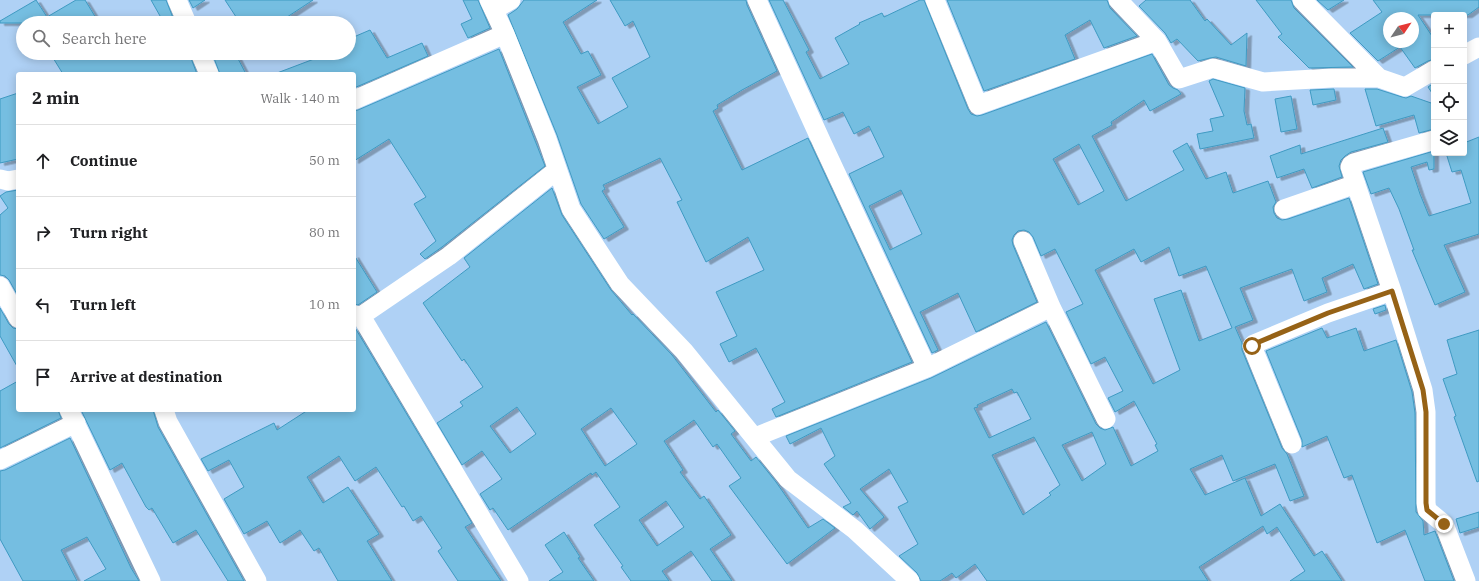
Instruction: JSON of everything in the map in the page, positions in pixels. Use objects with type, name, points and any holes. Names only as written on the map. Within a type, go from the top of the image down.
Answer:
[{"type":"street","points":[[177,0],[184,16]]},
{"type":"street","points":[[511,0],[491,5],[505,34],[547,139],[571,209],[620,284],[684,351],[788,479],[855,530],[910,581]]},
{"type":"street","points":[[757,0],[927,368]]},
{"type":"street","points":[[935,0],[978,105],[1157,41]]},
{"type":"street","points":[[1118,0],[1157,41],[1179,79],[1213,68],[1263,82],[1332,78],[1378,78],[1405,87],[1431,72]]},
{"type":"street","points":[[1302,0],[1378,78]]},
{"type":"street","points":[[356,99],[505,34]]},
{"type":"street","points":[[1467,54],[1479,48]]},
{"type":"street","points":[[203,60],[208,72]]},
{"type":"street","points":[[1431,141],[1354,162],[1350,167],[1392,291],[1423,390],[1426,412],[1427,510],[1444,524],[1466,581]]},
{"type":"street","points":[[519,581],[357,315],[449,256],[557,170]]},
{"type":"street","points":[[0,179],[8,181],[16,179]]},
{"type":"street","points":[[1284,209],[1356,184]]},
{"type":"street","points":[[1023,241],[1051,306],[1106,419]]},
{"type":"street","points":[[0,286],[16,314]]},
{"type":"street","points":[[1292,444],[1252,346],[1328,313],[1392,291]]},
{"type":"street","points":[[755,437],[927,368],[1051,306]]},
{"type":"street","points":[[165,412],[168,422],[257,581]]},
{"type":"street","points":[[0,460],[72,417],[151,581]]},
{"type":"building","points":[[36,0],[46,16],[16,16],[16,23],[0,23],[0,21]]},
{"type":"building","points":[[76,0],[85,0],[95,16],[49,16]]},
{"type":"building","points":[[151,0],[166,0],[172,16],[160,16]]},
{"type":"building","points":[[189,0],[205,0],[193,8]]},
{"type":"building","points":[[225,0],[313,0],[289,16],[235,16]]},
{"type":"building","points":[[463,0],[478,0],[490,28],[468,38],[461,24],[472,19]]},
{"type":"building","points":[[524,0],[597,0],[563,22],[581,54],[588,51],[601,75],[577,87],[598,124],[628,107],[612,78],[650,57],[633,21],[625,26],[610,0],[746,0],[777,71],[717,105],[718,108],[713,111],[742,170],[808,138],[912,362],[776,417],[772,409],[785,402],[756,348],[729,362],[720,344],[737,336],[716,292],[764,270],[748,237],[706,262],[677,202],[682,200],[660,158],[603,185],[605,189],[602,191],[624,227],[604,239],[581,204],[557,135],[508,15],[517,9]]},
{"type":"building","points":[[769,0],[783,0],[809,50],[806,52],[820,79],[849,64],[835,38],[860,24],[859,23],[882,13],[884,17],[920,0],[924,0],[968,109],[971,114],[977,116],[1152,54],[1169,85],[1178,90],[1181,94],[1150,111],[1144,100],[1111,122],[1112,125],[1092,136],[1126,201],[1184,170],[1173,151],[1187,143],[1206,179],[1226,172],[1233,193],[1268,181],[1276,202],[1273,207],[1274,213],[1277,218],[1282,220],[1349,198],[1378,284],[1364,289],[1353,264],[1322,278],[1327,292],[1304,301],[1292,269],[1240,288],[1253,320],[1235,327],[1242,343],[1242,350],[1282,448],[1287,454],[1304,496],[1290,501],[1275,464],[1233,481],[1222,455],[1190,469],[1205,495],[1245,478],[1261,516],[1280,504],[1314,556],[1322,551],[1342,581],[1290,581],[1305,571],[1277,527],[1267,534],[1263,526],[1199,567],[1208,581],[987,581],[975,564],[956,578],[952,573],[940,581],[921,581],[917,573],[899,556],[918,544],[898,507],[908,502],[889,469],[860,489],[884,517],[870,529],[857,511],[853,515],[843,507],[851,503],[824,464],[835,456],[821,428],[790,444],[786,436],[931,378],[1046,322],[1096,424],[1105,430],[1113,427],[1131,466],[1158,451],[1155,445],[1157,444],[1134,401],[1115,412],[1108,398],[1123,391],[1105,357],[1091,364],[1066,312],[1083,304],[1055,249],[1041,256],[1033,237],[1029,232],[1024,230],[1018,231],[1012,240],[1037,302],[976,332],[958,293],[920,312],[938,350],[932,353],[849,174],[884,157],[869,126],[854,134],[843,112],[824,120]],"holes":[[[1079,144],[1104,191],[1078,205],[1053,159]],[[901,190],[922,234],[890,250],[869,206]],[[1169,247],[1179,276],[1206,266],[1232,328],[1199,341],[1181,290],[1154,299],[1180,370],[1153,384],[1095,270],[1134,249],[1141,262]],[[1012,389],[1014,393],[1017,392],[1031,419],[989,438],[974,408],[978,407],[977,405]],[[1092,432],[1106,464],[1082,481],[1062,445]],[[1034,437],[1060,485],[1049,493],[1051,495],[1023,515],[992,455]]]},
{"type":"building","points":[[947,0],[1107,0],[1110,8],[1137,36],[1104,48],[1090,20],[1065,35],[1075,59],[984,91]]},
{"type":"building","points":[[1146,0],[1190,0],[1205,21],[1207,19],[1231,45],[1247,33],[1246,66],[1216,57],[1198,61],[1177,39],[1171,43],[1165,33],[1139,6]]},
{"type":"building","points":[[1256,0],[1291,0],[1294,8],[1353,67],[1309,68],[1278,37],[1282,34]]},
{"type":"building","points":[[1317,0],[1344,0],[1328,10]]},
{"type":"building","points":[[1373,0],[1479,0],[1479,7],[1468,15],[1467,12],[1431,12],[1431,15],[1419,15],[1419,12],[1383,12],[1383,48],[1398,48],[1378,61],[1350,33],[1382,12]]},
{"type":"building","points":[[1419,16],[1431,34],[1431,60],[1415,68],[1401,48],[1419,48]]},
{"type":"building","points":[[370,30],[387,58],[422,43],[428,56],[356,87],[356,72],[280,72],[311,60],[356,60],[356,36]]},
{"type":"building","points":[[499,49],[545,166],[425,259],[420,254],[436,241],[414,204],[426,197],[389,139],[356,160],[356,110]]},
{"type":"building","points":[[54,60],[192,60],[196,72],[62,72]]},
{"type":"building","points":[[215,60],[239,60],[245,72],[219,72]]},
{"type":"building","points":[[1213,79],[1245,88],[1244,111],[1247,125],[1251,124],[1254,138],[1200,149],[1197,134],[1213,131],[1210,119],[1224,116],[1209,81]]},
{"type":"building","points":[[1334,89],[1336,100],[1313,105],[1310,90]]},
{"type":"building","points":[[1365,89],[1377,89],[1406,98],[1411,96],[1431,103],[1431,130],[1419,133],[1414,115],[1376,126]]},
{"type":"building","points":[[16,94],[16,159],[0,163],[0,99]]},
{"type":"building","points":[[1291,96],[1297,129],[1281,132],[1275,99]]},
{"type":"building","points":[[1383,128],[1388,142],[1351,152],[1345,156],[1341,160],[1339,166],[1342,177],[1312,188],[1304,169],[1277,178],[1270,156],[1300,145],[1301,154]]},
{"type":"building","points":[[1479,137],[1479,234],[1444,245],[1465,292],[1435,305],[1412,250],[1414,250],[1399,209],[1389,188],[1371,194],[1363,172],[1431,152],[1431,156],[1434,156],[1434,169],[1429,170],[1427,162],[1411,167],[1429,216],[1471,203],[1461,170],[1452,172],[1447,156],[1467,156],[1467,142]]},
{"type":"building","points":[[552,188],[562,215],[611,290],[632,315],[633,314],[672,355],[716,412],[718,410],[735,431],[731,434],[751,461],[756,457],[776,482],[808,528],[823,519],[835,528],[787,564],[729,486],[741,478],[717,444],[713,447],[694,420],[664,441],[683,470],[680,472],[700,499],[704,496],[731,535],[710,549],[732,581],[712,581],[691,551],[662,571],[669,581],[631,581],[621,567],[623,566],[594,525],[620,507],[596,472],[592,475],[591,473],[508,530],[493,508],[490,510],[480,494],[502,479],[482,451],[462,465],[437,423],[463,406],[460,402],[483,387],[464,359],[462,361],[423,303],[470,267],[464,258]],"holes":[[[517,407],[536,434],[510,453],[490,426]],[[611,408],[637,444],[605,466],[581,429]],[[666,501],[684,527],[657,546],[639,520]]]},
{"type":"building","points":[[16,190],[16,292],[9,280],[5,276],[0,275],[0,215],[8,208],[0,196],[6,192]]},
{"type":"building","points":[[356,258],[377,292],[358,305],[356,304]]},
{"type":"building","points":[[1385,305],[1386,310],[1375,314],[1373,309]]},
{"type":"building","points":[[0,308],[9,324],[16,329],[16,364],[0,336]]},
{"type":"building","points":[[1322,328],[1327,338],[1356,328],[1364,351],[1396,340],[1412,392],[1415,413],[1416,512],[1423,521],[1424,535],[1435,531],[1454,581],[1425,581],[1405,530],[1377,543],[1352,475],[1344,478],[1327,436],[1302,447],[1302,440],[1266,351]]},
{"type":"building","points":[[356,329],[472,523],[465,527],[501,581],[458,581],[438,551],[442,548],[421,516],[413,521],[376,467],[355,481],[339,456],[307,477],[323,503],[348,487],[379,534],[367,541],[392,581],[338,581],[319,548],[314,551],[300,530],[280,543],[267,521],[244,534],[224,499],[244,487],[229,460],[208,471],[201,459],[274,423],[277,430],[305,412],[356,412]]},
{"type":"building","points":[[1479,330],[1479,481],[1477,482],[1454,417],[1456,416],[1443,379],[1457,374],[1447,340]]},
{"type":"building","points":[[16,382],[16,412],[59,412],[61,418],[0,448],[0,391]]},
{"type":"building","points":[[82,412],[154,412],[158,427],[244,581],[228,581],[196,530],[173,543],[152,508],[149,510],[146,507],[122,463],[110,470]]},
{"type":"building","points":[[70,438],[131,568],[139,581],[84,581],[106,569],[87,537],[61,550],[77,581],[23,581],[0,539],[0,471],[5,470]]},
{"type":"building","points":[[1479,512],[1479,527],[1460,533],[1456,519]]},
{"type":"building","points":[[564,532],[580,557],[578,558],[594,581],[549,581],[563,572],[545,545]]},
{"type":"route","points":[[1252,346],[1328,313],[1392,291],[1423,390],[1426,412],[1427,510],[1444,524]]}]
